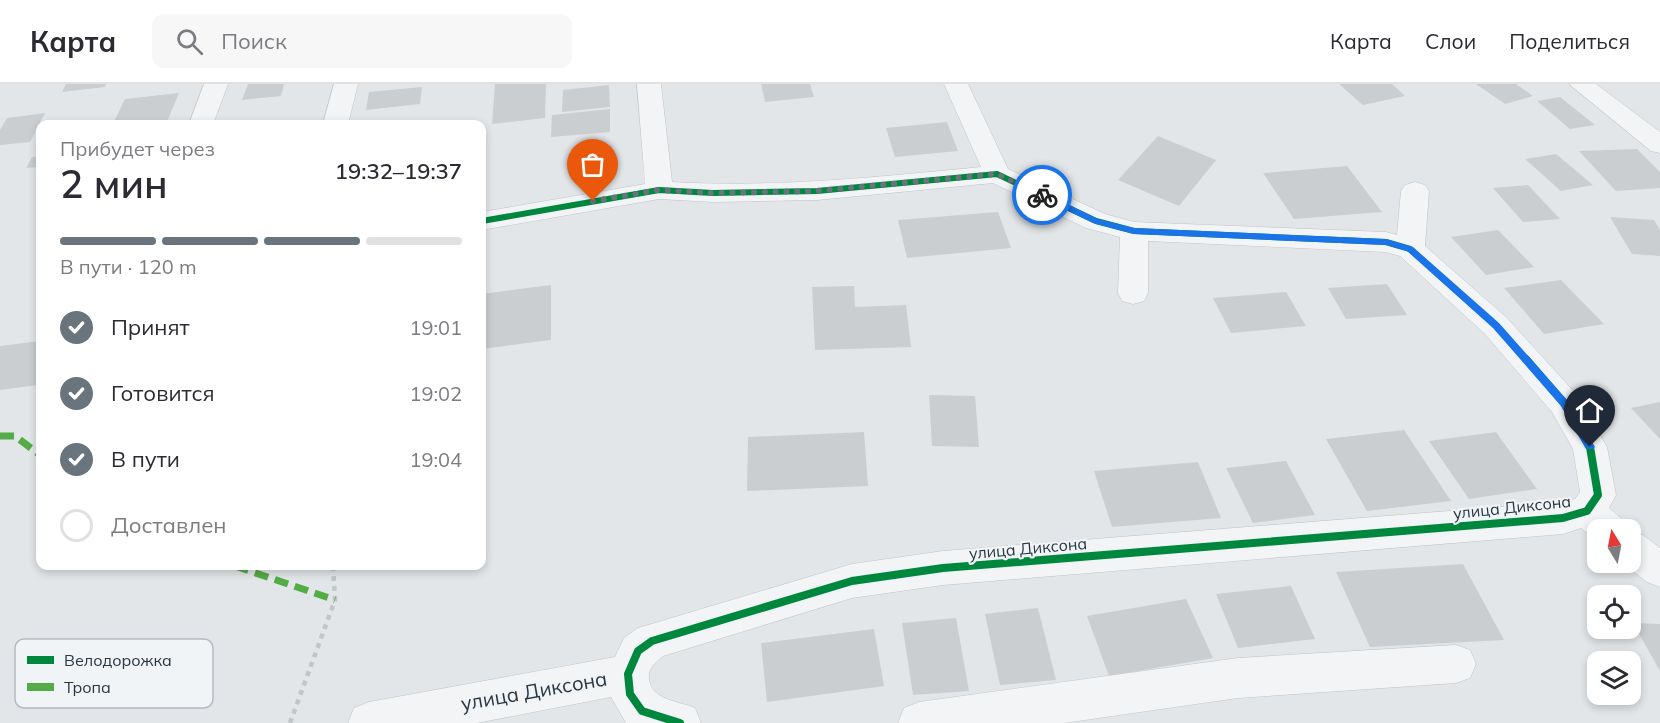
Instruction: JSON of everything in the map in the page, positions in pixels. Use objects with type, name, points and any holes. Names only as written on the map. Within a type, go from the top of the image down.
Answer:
[{"type":"street","points":[[202,120],[216,84]]},
{"type":"street","points":[[337,120],[346,84]]},
{"type":"street","points":[[649,84],[659,190]]},
{"type":"street","points":[[486,220],[659,190],[713,193],[817,191],[997,174],[956,84]]},
{"type":"street","points":[[1581,84],[1660,145]]},
{"type":"street","name":"улица Диксона","points":[[997,174],[1095,221],[1134,231],[1386,242],[1410,249],[1496,326],[1564,403],[1590,447],[1595,466],[1598,519]]},
{"type":"street","points":[[1410,249],[1415,191]]},
{"type":"street","points":[[1133,293],[1134,231]]},
{"type":"street","name":"улица Диксона","points":[[680,723],[642,711],[630,694],[628,675],[638,651],[652,641],[852,581],[944,568],[1563,518],[1587,519]]},
{"type":"street","points":[[1641,555],[1660,570]]},
{"type":"street","points":[[919,723],[1238,678],[1456,664]]},
{"type":"street","name":"улица Диксона","points":[[369,723],[628,675]]},
{"type":"path","points":[[290,723],[335,600],[333,570]]},
{"type":"building","points":[[66,84],[106,84],[105,87],[62,92]]},
{"type":"building","points":[[248,84],[284,84],[281,96],[242,100]]},
{"type":"building","points":[[495,84],[546,84],[545,118],[492,124]]},
{"type":"building","points":[[761,84],[810,84],[814,97],[765,102]]},
{"type":"building","points":[[1339,84],[1392,84],[1405,96],[1363,105]]},
{"type":"building","points":[[1476,84],[1516,84],[1533,96],[1505,104]]},
{"type":"building","points":[[609,85],[610,107],[562,112],[563,90]]},
{"type":"building","points":[[422,87],[420,104],[366,110],[369,92]]},
{"type":"building","points":[[179,93],[168,120],[115,120],[125,99]]},
{"type":"building","points":[[1560,97],[1595,125],[1570,129],[1537,101]]},
{"type":"building","points":[[610,109],[610,132],[551,137],[552,115]]},
{"type":"building","points":[[45,113],[41,120],[36,120],[36,130],[30,142],[0,145],[0,130],[7,118]]},
{"type":"building","points":[[947,122],[958,151],[895,157],[886,128]]},
{"type":"building","points":[[1158,136],[1216,160],[1179,206],[1118,180]]},
{"type":"building","points":[[1637,149],[1660,172],[1660,188],[1616,191],[1579,151]]},
{"type":"building","points":[[1556,154],[1593,185],[1561,191],[1525,159]]},
{"type":"building","points":[[36,156],[36,167],[26,168],[32,157]]},
{"type":"building","points":[[1347,166],[1382,212],[1294,219],[1263,173]]},
{"type":"building","points":[[1528,185],[1560,219],[1523,222],[1493,188]]},
{"type":"building","points":[[998,212],[1011,248],[907,258],[898,220]]},
{"type":"building","points":[[1610,217],[1654,220],[1660,230],[1660,256],[1632,254]]},
{"type":"building","points":[[1498,230],[1534,267],[1486,275],[1451,237]]},
{"type":"building","points":[[1561,280],[1604,324],[1544,334],[1504,288]]},
{"type":"building","points":[[1387,284],[1407,315],[1346,319],[1328,288]]},
{"type":"building","points":[[551,285],[551,340],[486,348],[486,293]]},
{"type":"building","points":[[854,286],[855,307],[906,305],[911,347],[815,350],[812,287]]},
{"type":"building","points":[[1286,292],[1306,326],[1231,333],[1213,298]]},
{"type":"building","points":[[36,342],[36,385],[0,390],[0,346]]},
{"type":"building","points":[[929,395],[975,396],[979,447],[932,446]]},
{"type":"building","points":[[1660,402],[1660,439],[1631,408]]},
{"type":"building","points":[[1404,430],[1451,501],[1367,511],[1326,439]]},
{"type":"building","points":[[864,432],[868,486],[747,491],[748,437]]},
{"type":"building","points":[[1496,432],[1537,489],[1469,499],[1429,441]]},
{"type":"building","points":[[1286,461],[1315,515],[1253,523],[1226,468]]},
{"type":"building","points":[[1198,462],[1221,518],[1112,527],[1094,471]]},
{"type":"building","points":[[1463,564],[1504,640],[1370,647],[1336,572]]},
{"type":"building","points":[[1291,586],[1315,639],[1238,648],[1216,594]]},
{"type":"building","points":[[1186,599],[1213,658],[1109,676],[1087,616]]},
{"type":"building","points":[[1038,608],[1056,680],[1000,685],[985,614]]},
{"type":"building","points":[[956,618],[969,691],[913,695],[902,623]]},
{"type":"building","points":[[1641,623],[1660,624],[1660,671],[1641,637]]},
{"type":"building","points":[[874,629],[884,686],[767,702],[761,643]]},
{"type":"marked path","points":[[0,436],[15,436],[36,452]]},
{"type":"marked path","points":[[247,570],[335,600]]},
{"type":"cycle path","points":[[486,220],[659,190],[713,193],[817,191],[997,174],[1096,221],[1134,231],[1386,242],[1410,249],[1496,326],[1564,403],[1590,447],[1598,495],[1587,511],[1563,518],[943,568],[852,581],[652,641],[638,651],[628,674],[630,694],[642,711],[680,723]]},
{"type":"way so far","points":[[593,201],[659,190],[713,193],[817,191],[997,174],[1042,195]]},
{"type":"route","points":[[1042,195],[1095,221],[1134,231],[1386,242],[1410,249],[1496,326],[1551,386],[1590,447]]}]
